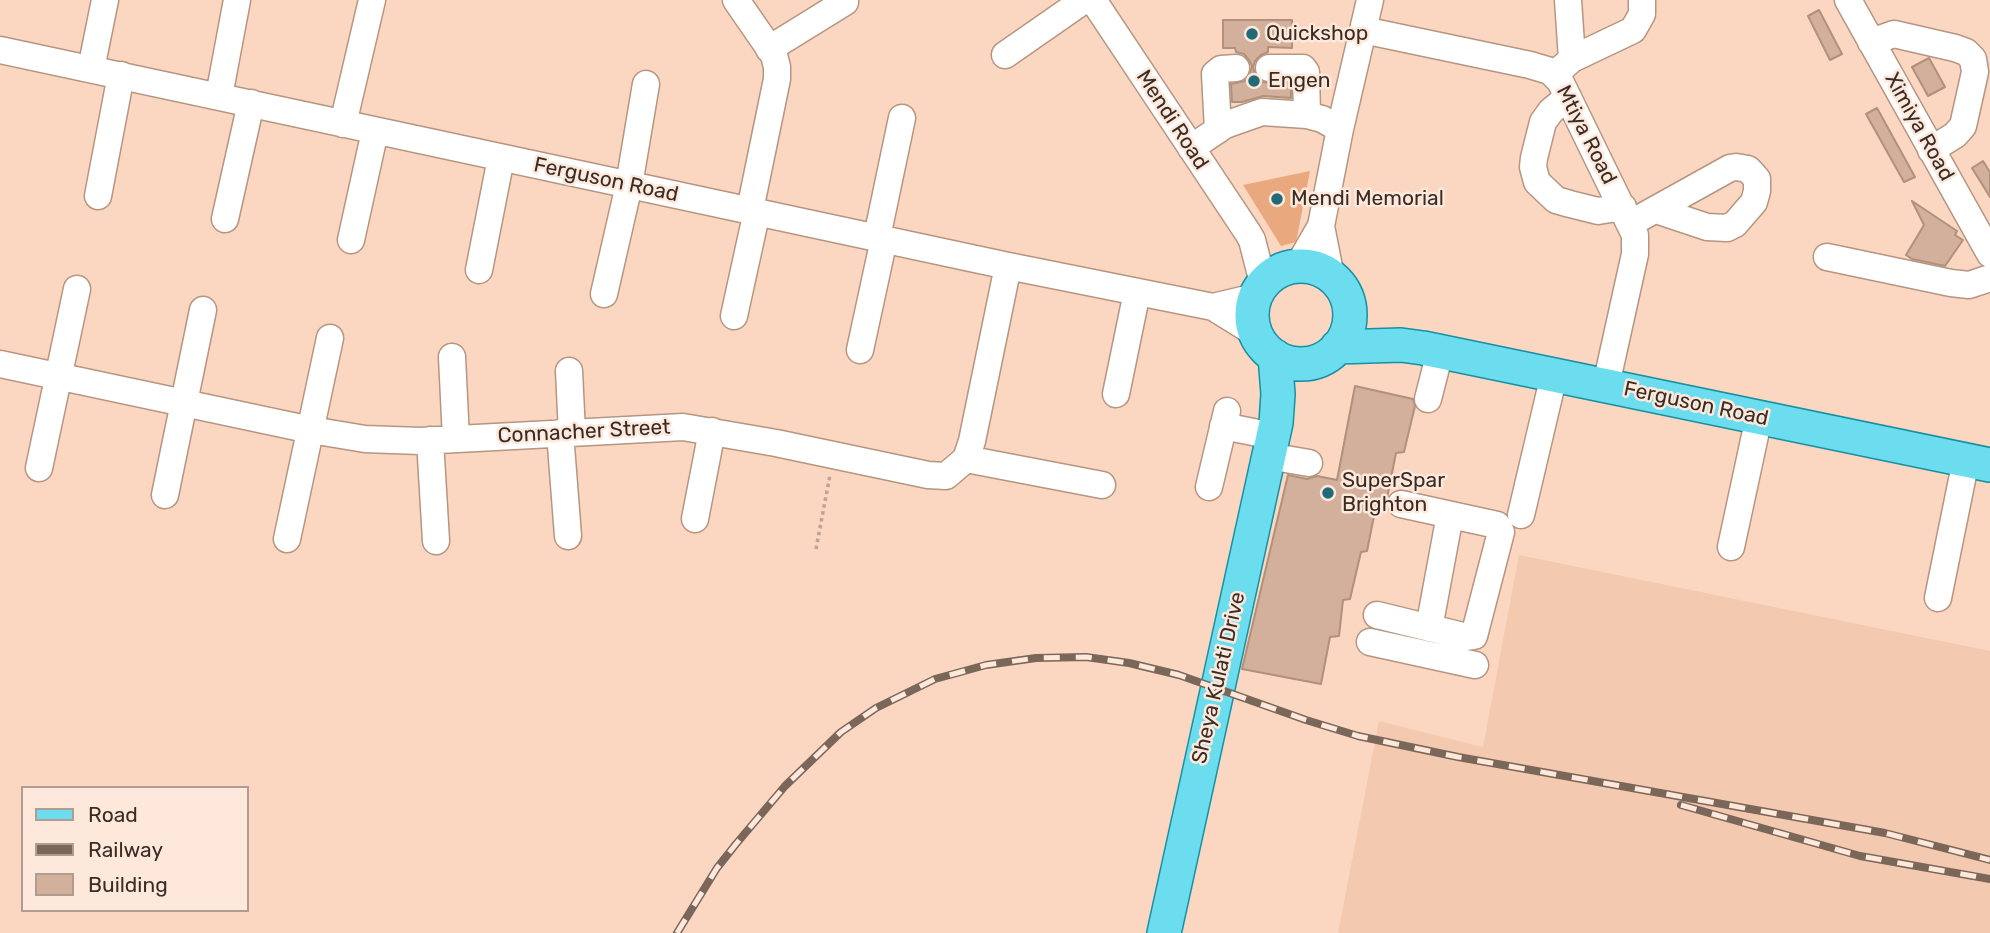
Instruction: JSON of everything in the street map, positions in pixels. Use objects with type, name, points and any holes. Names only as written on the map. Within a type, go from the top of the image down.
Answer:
[{"type":"main road","points":[[1296,266],[1319,270],[1331,277],[1345,294],[1350,311],[1348,328],[1331,352],[1316,361],[1297,363],[1265,344],[1252,315],[1259,290],[1282,270],[1296,266]]},
{"type":"main road","name":"Ferguson Road","points":[[1350,311],[1401,345]]},
{"type":"main road","name":"Sheya Kulati Drive","points":[[1164,933],[1272,439],[1278,394],[1265,344]]},
{"type":"main road","name":"Ferguson Road","points":[[1331,352],[1401,345],[1978,462]]},
{"type":"main road","name":"Sheya Kulati Drive","points":[[1272,439],[1303,375],[1331,352]]},
{"type":"street","points":[[91,69],[105,0]]},
{"type":"street","points":[[219,96],[237,0]]},
{"type":"street","points":[[344,124],[372,0]]},
{"type":"street","points":[[734,316],[777,79],[777,67],[769,49],[736,0]]},
{"type":"street","points":[[1296,266],[1321,226],[1370,0]]},
{"type":"street","points":[[1563,67],[1568,0]]},
{"type":"street","points":[[1563,67],[1633,30],[1642,14],[1642,0]]},
{"type":"street","name":"Ximiya Road","points":[[1848,0],[1990,254]]},
{"type":"street","points":[[1005,55],[1094,1]]},
{"type":"street","name":"Mendi Road","points":[[1094,1],[1252,240],[1259,290]]},
{"type":"street","points":[[769,49],[845,2]]},
{"type":"street","name":"Mtiya Road","points":[[1363,30],[1531,65],[1563,67],[1568,97],[1635,235],[1634,254],[1606,385]]},
{"type":"street","points":[[1871,42],[1894,34],[1955,48],[1966,52],[1973,60],[1975,72],[1963,126],[1955,135],[1931,150]]},
{"type":"street","name":"Ferguson Road","points":[[0,50],[1008,266],[1213,307],[1265,344]]},
{"type":"street","points":[[1217,130],[1215,74],[1221,69],[1236,68]]},
{"type":"street","points":[[1269,68],[1303,68],[1306,72],[1307,115]]},
{"type":"street","points":[[98,196],[121,75]]},
{"type":"street","points":[[604,294],[629,185],[646,84]]},
{"type":"street","points":[[1568,97],[1550,111],[1543,122],[1534,158],[1537,182],[1556,200],[1598,211],[1627,215],[1656,210]]},
{"type":"street","points":[[225,219],[251,103]]},
{"type":"street","points":[[1191,148],[1217,130],[1246,116],[1262,112],[1307,115],[1322,119],[1340,129]]},
{"type":"street","points":[[859,350],[902,118]]},
{"type":"street","points":[[351,240],[375,131]]},
{"type":"street","points":[[479,270],[501,158]]},
{"type":"street","points":[[1321,226],[1331,277]]},
{"type":"street","name":"Mendi Road","points":[[1252,240],[1296,266]]},
{"type":"street","points":[[1827,257],[1951,283],[1969,285],[1990,278]]},
{"type":"street","points":[[1008,266],[966,459],[1102,485]]},
{"type":"street","points":[[39,468],[77,289]]},
{"type":"street","name":"Ferguson Road","points":[[1213,307],[1259,290]]},
{"type":"street","points":[[1116,394],[1137,292]]},
{"type":"street","points":[[165,495],[203,310]]},
{"type":"street","points":[[287,539],[330,338]]},
{"type":"street","points":[[1428,399],[1440,352]]},
{"type":"street","points":[[436,541],[452,357]]},
{"type":"street","name":"Connacher Street","points":[[0,364],[311,430],[388,441],[683,427],[928,475],[946,476],[966,459]]},
{"type":"street","points":[[568,536],[566,433],[569,372]]},
{"type":"street","points":[[1521,516],[1554,375]]},
{"type":"street","points":[[1731,547],[1759,417]]},
{"type":"street","points":[[1209,487],[1225,419],[1272,439],[1309,463]]},
{"type":"street","points":[[695,519],[712,431]]},
{"type":"street","points":[[1938,598],[1978,462]]},
{"type":"street","points":[[1377,615],[1467,637],[1474,636],[1501,531],[1497,525],[1401,504]]},
{"type":"street","points":[[1429,628],[1450,515]]},
{"type":"street","points":[[1370,642],[1475,665]]},
{"type":"path","points":[[816,549],[834,455]]},
{"type":"shaded area","points":[[1310,171],[1296,242],[1281,246],[1243,185]]},
{"type":"shaded area","points":[[1519,555],[1990,651],[1990,933],[1338,933],[1379,721],[1483,747]]},
{"type":"building","points":[[1819,10],[1842,54],[1830,60],[1808,16]]},
{"type":"building","points":[[1223,20],[1292,20],[1292,48],[1268,47],[1268,52],[1255,61],[1253,67],[1255,75],[1262,82],[1291,84],[1291,98],[1263,96],[1232,102],[1231,84],[1245,81],[1252,66],[1244,54],[1236,52],[1235,48],[1223,48]]},
{"type":"building","points":[[1929,58],[1945,87],[1928,96],[1912,67]]},
{"type":"building","points":[[1877,108],[1915,177],[1904,182],[1866,114]]},
{"type":"building","points":[[1983,161],[1990,172],[1990,197],[1972,168]]},
{"type":"building","points":[[1912,201],[1957,231],[1955,235],[1963,240],[1945,266],[1912,259],[1906,255],[1924,225]]},
{"type":"building","points":[[1355,386],[1413,399],[1415,406],[1404,452],[1396,453],[1386,501],[1377,501],[1367,551],[1361,552],[1350,599],[1343,600],[1339,636],[1330,637],[1321,684],[1242,669],[1288,475],[1337,480]]},
{"type":"railway","points":[[677,933],[717,868],[736,844],[785,786],[841,732],[876,708],[935,679],[986,665],[1036,658],[1086,657],[1129,663],[1179,675],[1358,736],[1458,757],[1885,833],[1990,860]]},
{"type":"railway","points":[[1681,805],[1860,856],[1990,879]]},
{"type":"place","name":"Quickshop","points":[[1252,34]]},
{"type":"place","name":"Engen","points":[[1254,81]]},
{"type":"place","name":"Mendi Memorial","points":[[1277,199]]},
{"type":"place","name":"SuperSpar Brighton","points":[[1328,493]]}]
